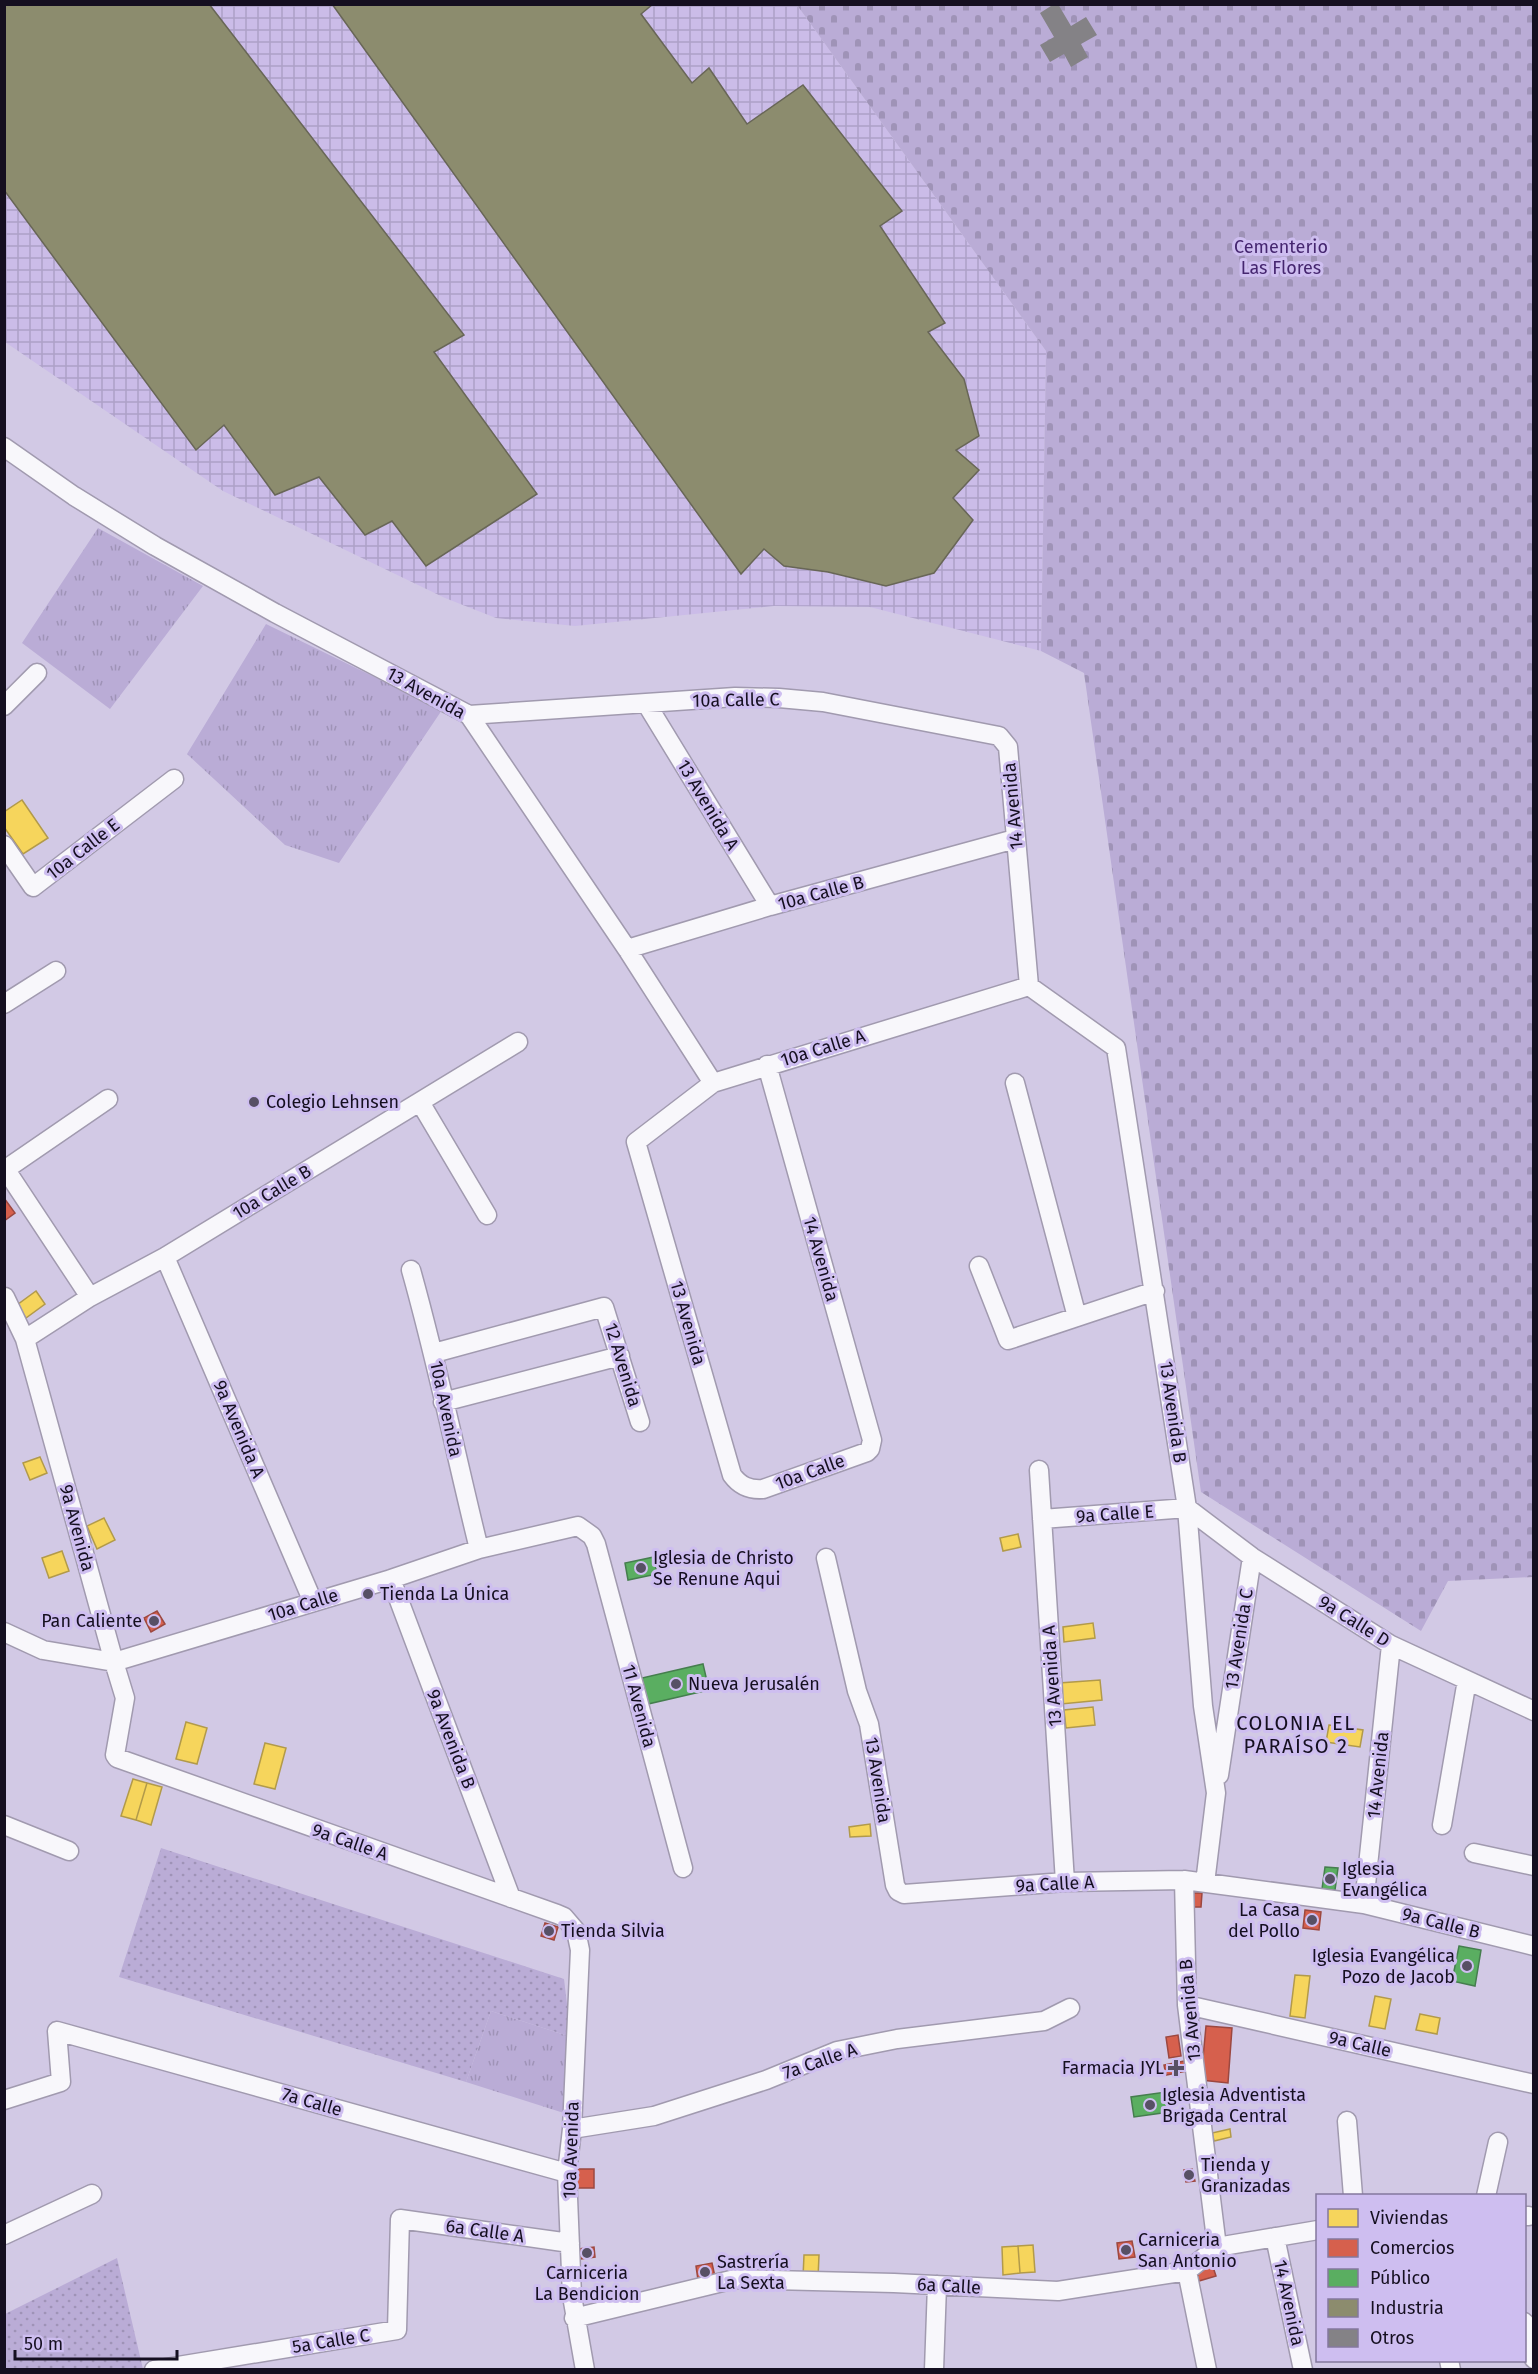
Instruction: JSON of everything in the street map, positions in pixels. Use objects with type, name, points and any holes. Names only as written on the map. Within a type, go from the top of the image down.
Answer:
[{"type":"street","name":"13 Avenida","points":[[4,447],[74,496],[185,564],[469,715],[627,949],[713,1083]]},
{"type":"street","points":[[4,706],[37,673]]},
{"type":"street","name":"10a Calle C","points":[[469,715],[735,697],[779,698],[823,702],[999,736]]},
{"type":"street","name":"13 Avenida A","points":[[646,703],[771,906]]},
{"type":"street","name":"14 Avenida","points":[[999,736],[1008,747],[1029,986]]},
{"type":"street","name":"10a Calle E","points":[[4,845],[33,887],[174,779]]},
{"type":"street","name":"10a Calle B","points":[[627,949],[771,906],[1015,839]]},
{"type":"street","points":[[4,1004],[56,971]]},
{"type":"street","name":"10a Calle A","points":[[636,1145],[639,1138],[713,1083],[1029,986]]},
{"type":"street","name":"13 Avenida B","points":[[1029,986],[1116,1048],[1187,1508],[1203,1706],[1216,1793],[1205,1883]]},
{"type":"street","name":"10a Calle B","points":[[25,1339],[90,1298],[165,1257],[518,1042]]},
{"type":"street","name":"14 Avenida","points":[[767,1065],[872,1440],[867,1452]]},
{"type":"street","points":[[1015,1083],[1077,1317]]},
{"type":"street","points":[[90,1298],[5,1168],[108,1099]]},
{"type":"street","points":[[420,1102],[487,1215]]},
{"type":"street","name":"13 Avenida","points":[[636,1145],[732,1475],[745,1487],[754,1490]]},
{"type":"street","name":"9a Avenida A","points":[[165,1257],[313,1602]]},
{"type":"street","points":[[979,1266],[1008,1340],[1155,1291]]},
{"type":"street","name":"10a Avenida","points":[[411,1269],[434,1353],[443,1402],[479,1550]]},
{"type":"street","name":"9a Avenida","points":[[6,1297],[25,1339],[114,1662],[126,1698],[115,1755],[119,1761]]},
{"type":"street","name":"12 Avenida","points":[[434,1353],[606,1308],[640,1422]]},
{"type":"street","points":[[443,1402],[620,1356]]},
{"type":"street","name":"10a Calle","points":[[754,1490],[763,1489],[867,1452]]},
{"type":"street","name":"13 Avenida A","points":[[1039,1470],[1065,1882]]},
{"type":"street","name":"9a Calle E","points":[[1042,1519],[1187,1508]]},
{"type":"street","name":"9a Calle D","points":[[1187,1508],[1252,1557],[1391,1645],[1533,1711]]},
{"type":"street","name":"10a Calle","points":[[4,1632],[43,1650],[114,1662],[391,1579],[479,1550],[574,1526],[582,1527],[592,1536],[596,1544]]},
{"type":"street","name":"11 Avenida","points":[[596,1544],[683,1868]]},
{"type":"street","name":"13 Avenida C","points":[[1216,1793],[1252,1557]]},
{"type":"street","name":"13 Avenida","points":[[826,1558],[857,1691],[869,1724],[895,1885],[898,1891],[904,1894]]},
{"type":"street","name":"9a Avenida B","points":[[391,1579],[511,1898]]},
{"type":"street","name":"14 Avenida","points":[[1364,1904],[1391,1645]]},
{"type":"street","points":[[1442,1825],[1467,1680]]},
{"type":"street","name":"9a Calle A","points":[[119,1761],[564,1917],[576,1931]]},
{"type":"street","points":[[4,1825],[69,1851]]},
{"type":"street","points":[[1474,1853],[1533,1866]]},
{"type":"street","name":"13 Avenida B","points":[[1184,1880],[1187,2005],[1217,2247]]},
{"type":"street","name":"9a Calle A","points":[[904,1894],[1065,1882],[1184,1880],[1205,1883]]},
{"type":"street","name":"9a Calle B","points":[[1205,1883],[1364,1904],[1533,1946]]},
{"type":"street","name":"10a Avenida","points":[[576,1931],[580,1950],[572,2129],[567,2173],[574,2318],[585,2370]]},
{"type":"street","name":"9a Calle","points":[[1187,2005],[1533,2084]]},
{"type":"street","name":"7a Calle A","points":[[572,2129],[654,2116],[766,2080],[820,2057],[846,2049],[897,2039],[1044,2021],[1070,2008]]},
{"type":"street","name":"7a Calle","points":[[4,2100],[61,2082],[57,2031],[567,2173]]},
{"type":"street","points":[[1347,2121],[1353,2194]]},
{"type":"street","points":[[1486,2194],[1498,2142]]},
{"type":"street","points":[[4,2235],[92,2194]]},
{"type":"street","name":"6a Calle A","points":[[400,2219],[570,2243]]},
{"type":"street","name":"5a Calle C","points":[[154,2370],[397,2330],[400,2219]]},
{"type":"street","name":"6a Calle","points":[[574,2318],[735,2279],[938,2285],[1058,2292],[1187,2271],[1217,2247],[1316,2230]]},
{"type":"street","name":"14 Avenida","points":[[1275,2237],[1303,2370]]},
{"type":"street","points":[[1187,2271],[1207,2370]]},
{"type":"street","points":[[934,2370],[938,2285]]},
{"type":"street","points":[[1526,2330],[1533,2359]]},
{"type":"shaded area","points":[[4,5],[797,5],[1046,351],[1041,651],[870,607],[774,606],[575,626],[496,618],[445,598],[223,491],[5,342]]},
{"type":"green space","name":"Cementerio Las Flores","points":[[797,5],[1533,5],[1533,1577],[1448,1581],[1421,1631],[1201,1492],[1084,673],[1041,651],[1046,351]]},
{"type":"green space","points":[[98,528],[203,586],[110,709],[22,643]]},
{"type":"green space","points":[[266,624],[442,710],[339,863],[285,845],[187,754]]},
{"type":"green space","points":[[161,1848],[564,1979],[571,2037],[491,2011],[466,2082],[119,1977]]},
{"type":"green space","points":[[491,2011],[571,2037],[567,2114],[466,2082]]},
{"type":"green space","points":[[117,2258],[143,2369],[5,2369],[5,2314]]},
{"type":"building: Viviendas","points":[[22,800],[48,838],[23,854],[4,827],[4,812]]},
{"type":"building: Viviendas","points":[[36,1291],[45,1304],[26,1318],[17,1305]]},
{"type":"building: Viviendas","points":[[40,1457],[47,1473],[30,1480],[23,1463]]},
{"type":"building: Viviendas","points":[[104,1518],[115,1540],[97,1549],[87,1526]]},
{"type":"building: Viviendas","points":[[1018,1534],[1021,1547],[1003,1551],[1000,1538]]},
{"type":"building: Viviendas","points":[[62,1551],[69,1571],[49,1578],[42,1558]]},
{"type":"building: Viviendas","points":[[1093,1623],[1095,1638],[1064,1642],[1063,1627]]},
{"type":"building: Viviendas","points":[[1100,1680],[1102,1700],[1061,1704],[1059,1683]]},
{"type":"building: Viviendas","points":[[1093,1707],[1095,1725],[1066,1728],[1064,1710]]},
{"type":"building: Viviendas","points":[[186,1722],[207,1728],[197,1764],[176,1759]]},
{"type":"building: Viviendas","points":[[1329,1725],[1363,1730],[1360,1747],[1326,1742]]},
{"type":"building: Viviendas","points":[[265,1743],[286,1748],[275,1789],[254,1784]]},
{"type":"building: Viviendas","points":[[133,1779],[147,1783],[136,1820],[121,1816]]},
{"type":"building: Viviendas","points":[[147,1783],[162,1787],[151,1825],[136,1820]]},
{"type":"building: Viviendas","points":[[870,1824],[871,1836],[850,1837],[849,1827]]},
{"type":"building: Viviendas","points":[[1295,1975],[1310,1976],[1305,2018],[1290,2016]]},
{"type":"building: Viviendas","points":[[1375,1996],[1391,1999],[1385,2029],[1369,2026]]},
{"type":"building: Viviendas","points":[[1420,2014],[1440,2018],[1437,2034],[1416,2030]]},
{"type":"building: Viviendas","points":[[1230,2129],[1231,2137],[1214,2141],[1212,2133]]},
{"type":"building: Viviendas","points":[[1033,2245],[1035,2272],[1020,2273],[1018,2246]]},
{"type":"building: Viviendas","points":[[1018,2246],[1020,2273],[1003,2275],[1002,2247]]},
{"type":"building: Viviendas","points":[[804,2255],[819,2255],[818,2278],[803,2277]]},
{"type":"building: Comercios","points":[[4,1198],[15,1213],[4,1221]]},
{"type":"building: Comercios","name":"Pan Caliente","points":[[157,1611],[165,1624],[151,1632],[144,1618]]},
{"type":"building: Comercios","points":[[1188,1893],[1202,1893],[1201,1907],[1188,1907]]},
{"type":"building: Comercios","name":"La Casa del Pollo","points":[[1305,1910],[1321,1912],[1319,1930],[1303,1928]]},
{"type":"building: Comercios","name":"Tienda Silvia","points":[[545,1923],[558,1927],[554,1940],[541,1936]]},
{"type":"building: Comercios","points":[[1206,2026],[1232,2028],[1228,2083],[1201,2080]]},
{"type":"building: Comercios","points":[[1178,2035],[1181,2056],[1169,2058],[1166,2037]]},
{"type":"building: Comercios","name":"Farmacia JYL","points":[[1185,2061],[1187,2071],[1166,2075],[1164,2065]]},
{"type":"building: Comercios","points":[[575,2169],[594,2169],[594,2188],[575,2188]]},
{"type":"building: Comercios","name":"Tienda y Granizadas","points":[[1192,2169],[1195,2181],[1186,2182],[1184,2170]]},
{"type":"building: Comercios","name":"Carniceria San Antonio","points":[[1132,2241],[1135,2257],[1119,2259],[1117,2243]]},
{"type":"building: Comercios","name":"Carniceria La Bendicion","points":[[594,2247],[595,2257],[581,2259],[579,2249]]},
{"type":"building: Comercios","name":"Sastrería La Sexta","points":[[712,2263],[715,2277],[698,2280],[696,2266]]},
{"type":"building: Comercios","points":[[1212,2264],[1216,2276],[1199,2281],[1196,2269]]},
{"type":"building: Público","name":"Iglesia de Christo Se Renune Aqui","points":[[654,1557],[657,1574],[628,1580],[625,1563]]},
{"type":"building: Público","name":"Nueva Jerusalén","points":[[703,1664],[709,1690],[648,1704],[642,1678]]},
{"type":"building: Público","name":"Iglesia Evangélica","points":[[1325,1867],[1338,1868],[1335,1890],[1322,1889]]},
{"type":"building: Público","name":"Iglesia Evangélica Pozo de Jacob","points":[[1459,1946],[1481,1950],[1475,1986],[1452,1981]]},
{"type":"building: Público","name":"Iglesia Adventista Brigada Central","points":[[1166,2092],[1169,2112],[1134,2117],[1131,2097]]},
{"type":"building: Industria","points":[[4,4],[209,4],[464,335],[434,352],[537,494],[426,566],[392,521],[365,535],[319,477],[275,495],[224,425],[196,450],[4,190]]},
{"type":"building: Industria","points":[[332,4],[653,4],[641,14],[692,83],[709,68],[747,124],[803,85],[902,211],[880,226],[945,323],[928,332],[964,379],[979,436],[956,450],[979,470],[953,498],[973,520],[934,573],[886,586],[828,572],[784,566],[764,549],[741,574]]},
{"type":"building: Otros","points":[[1058,4],[1071,26],[1086,17],[1097,35],[1081,44],[1088,57],[1071,67],[1064,54],[1050,62],[1040,45],[1054,37],[1040,13]]},
{"type":"place","name":"Colegio Lehnsen","points":[[254,1102]]},
{"type":"place","name":"Iglesia de Christo Se Renune Aqui","points":[[641,1568]]},
{"type":"place","name":"Tienda La Única","points":[[368,1594]]},
{"type":"place","name":"Pan Caliente","points":[[154,1621]]},
{"type":"place","name":"Nueva Jerusalén","points":[[676,1684]]},
{"type":"place","name":"Iglesia Evangélica","points":[[1330,1879]]},
{"type":"place","name":"La Casa del Pollo","points":[[1312,1920]]},
{"type":"place","name":"Tienda Silvia","points":[[549,1931]]},
{"type":"place","name":"Iglesia Evangélica Pozo de Jacob","points":[[1467,1966]]},
{"type":"place","name":"Farmacia JYL","points":[[1176,2068]]},
{"type":"place","name":"Iglesia Adventista Brigada Central","points":[[1150,2105]]},
{"type":"place","name":"Tienda y Granizadas","points":[[1189,2175]]},
{"type":"place","name":"Carniceria San Antonio","points":[[1126,2250]]},
{"type":"place","name":"Carniceria La Bendicion","points":[[587,2253]]},
{"type":"place","name":"Sastrería La Sexta","points":[[705,2272]]},
{"type":"district","name":"COLONIA EL PARAÍSO 2","points":[[1296,1734]]}]
